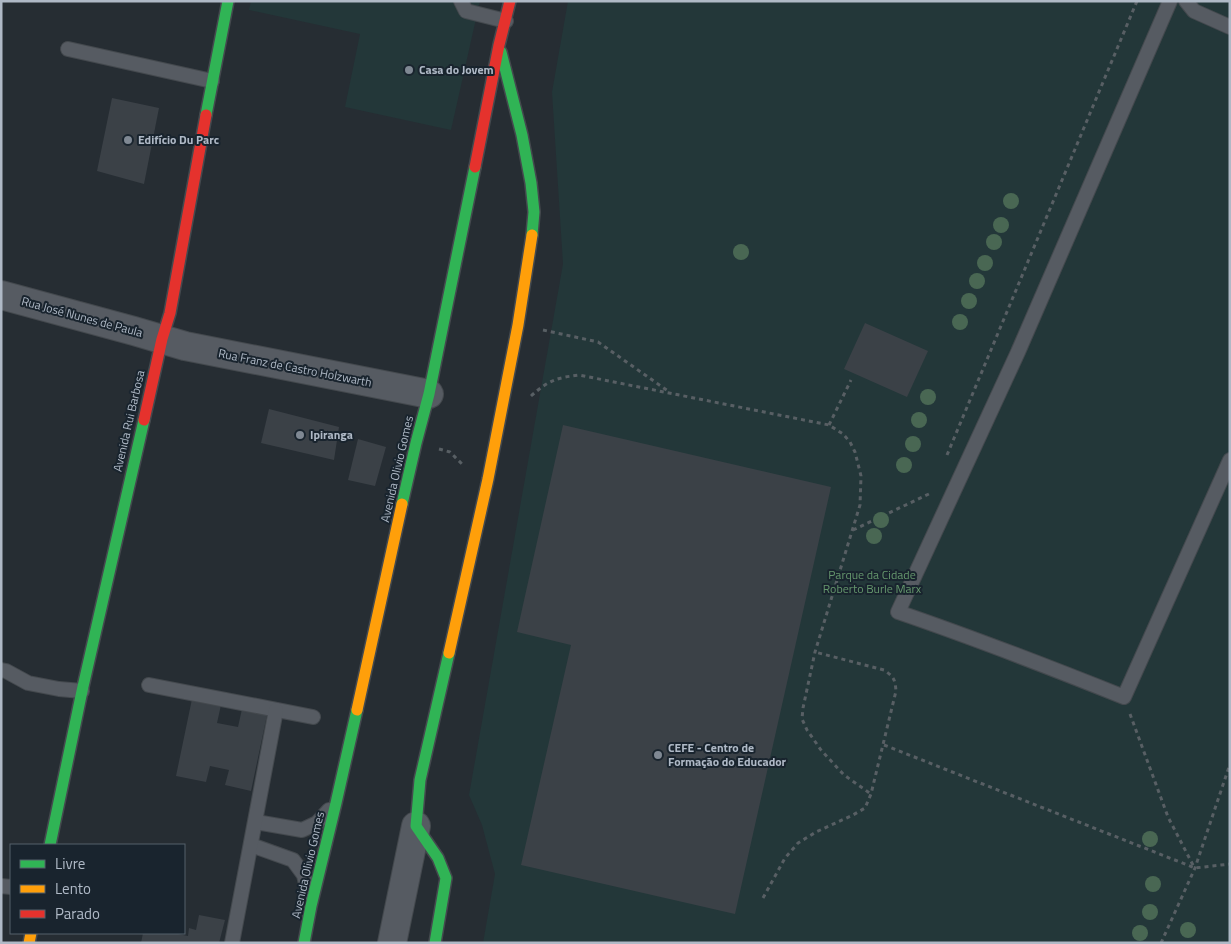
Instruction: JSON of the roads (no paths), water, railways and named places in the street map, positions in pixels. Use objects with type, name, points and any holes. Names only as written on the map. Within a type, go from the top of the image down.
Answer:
[{"type":"main road","name":"Avenida Rui Barbosa","points":[[50,844],[82,691],[162,339],[170,313],[228,1]]},
{"type":"main road","name":"Avenida Olivio Gomes","points":[[304,943],[416,443],[429,394],[499,45],[510,1]]},
{"type":"main road","points":[[435,943],[446,878],[438,858],[416,826],[420,780],[488,479],[532,241],[534,212],[532,183],[499,45]]},
{"type":"street","name":"Rua José Nunes de Paula","points":[[1,295],[162,339]]},
{"type":"street","name":"Rua Franz de Castro Holzwarth","points":[[162,339],[185,346],[429,394]]},
{"type":"street","points":[[392,943],[416,826]]},
{"type":"lane","points":[[461,1],[466,11],[506,21]]},
{"type":"lane","points":[[1170,1],[1018,352],[898,612],[998,648],[1124,697],[1230,460]]},
{"type":"lane","points":[[1186,1],[1194,11],[1230,27]]},
{"type":"lane","points":[[68,48],[212,81]]},
{"type":"lane","points":[[1,670],[28,683],[82,691]]},
{"type":"lane","points":[[149,685],[313,717]]},
{"type":"lane","points":[[232,943],[276,710]]},
{"type":"lane","points":[[256,822],[302,830],[316,823],[336,803]]},
{"type":"lane","points":[[251,845],[292,860],[304,875],[311,906]]},
{"type":"place","name":"Casa do Jovem","points":[[409,70]]},
{"type":"place","name":"Edifício Du Parc","points":[[128,140]]},
{"type":"place","name":"Ipiranga","points":[[300,435]]},
{"type":"place","name":"CEFE - Centro de Formação do Educador","points":[[658,755]]},
{"type":"park label","name":"Parque da Cidade Roberto Burle Marx","points":[[872,582]]}]
